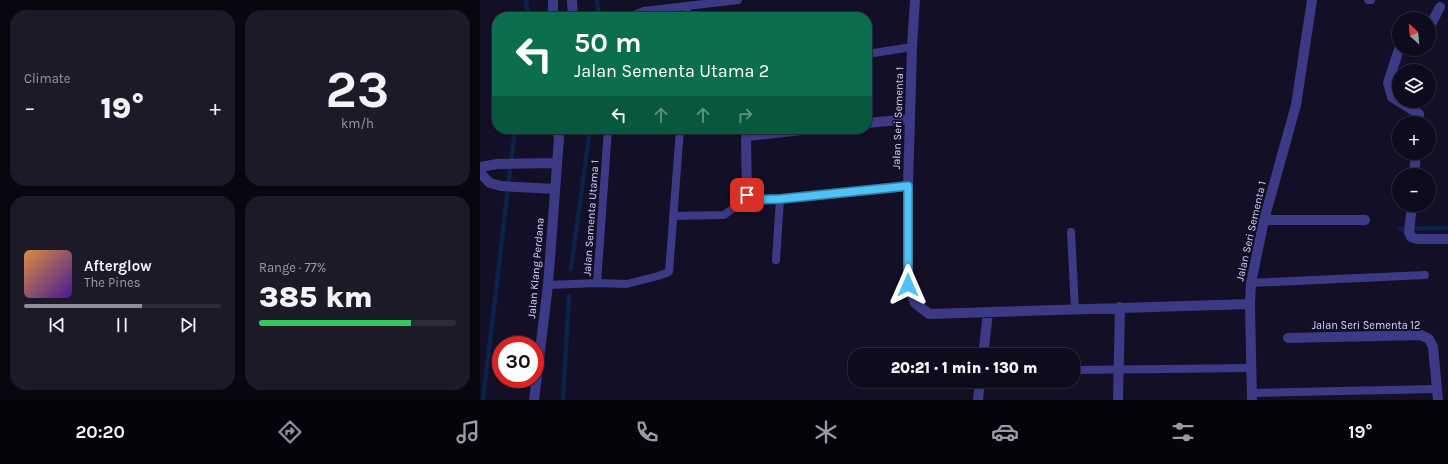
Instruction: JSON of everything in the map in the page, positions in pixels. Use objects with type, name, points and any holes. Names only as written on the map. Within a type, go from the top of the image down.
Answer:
[{"type":"street","points":[[553,0],[554,12]]},
{"type":"street","points":[[572,0],[573,12]]},
{"type":"street","name":"Jalan Seri Sementa 1","points":[[915,0],[912,47],[908,186],[908,285],[915,304],[929,314],[1250,304],[1251,283],[1264,220],[1296,105],[1312,0]]},
{"type":"street","points":[[1436,15],[1440,7]]},
{"type":"street","points":[[1397,56],[1388,83],[1392,97],[1419,114],[1419,116]]},
{"type":"street","points":[[872,123],[910,119]]},
{"type":"street","name":"Jalan Klang Perdana","points":[[534,400],[548,285],[555,189],[557,134]]},
{"type":"street","points":[[766,134],[748,136],[746,139],[747,195],[751,200],[780,199],[908,186]]},
{"type":"street","points":[[480,167],[504,164],[556,163]]},
{"type":"street","points":[[480,173],[490,183],[501,186],[555,189]]},
{"type":"street","points":[[1411,212],[1411,237],[1418,239],[1448,239]]},
{"type":"street","points":[[1264,220],[1365,220]]},
{"type":"street","points":[[1250,304],[1252,397]]},
{"type":"street","points":[[1118,400],[1120,307]]},
{"type":"street","points":[[984,348],[988,313]]},
{"type":"street","name":"Jalan Seri Sementa 12","points":[[1288,338],[1421,335],[1429,339],[1433,347],[1438,400]]},
{"type":"street","points":[[978,400],[979,388]]},
{"type":"lane","points":[[641,12],[738,0]]},
{"type":"lane","points":[[687,6],[687,12]]},
{"type":"lane","points":[[872,53],[912,47]]},
{"type":"lane","name":"Jalan Sementa Utama 1","points":[[548,285],[597,283],[608,134]]},
{"type":"lane","points":[[597,283],[627,284],[669,272],[680,134]]},
{"type":"lane","points":[[673,216],[724,215],[748,198]]},
{"type":"lane","points":[[776,260],[780,199]]},
{"type":"lane","points":[[1071,232],[1075,309]]},
{"type":"lane","points":[[1251,283],[1425,274]]},
{"type":"lane","points":[[1080,370],[1252,368]]},
{"type":"lane","points":[[1252,397],[1437,389]]},
{"type":"waterway","points":[[526,0],[527,12]]},
{"type":"waterway","points":[[597,0],[598,12]]},
{"type":"waterway","points":[[483,400],[514,134]]},
{"type":"waterway","points":[[571,269],[589,134]]},
{"type":"waterway","points":[[1400,229],[1448,228]]},
{"type":"waterway","points":[[563,400],[569,296]]},
{"type":"route","points":[[747,195],[751,200],[780,199],[908,186],[908,285]]}]
